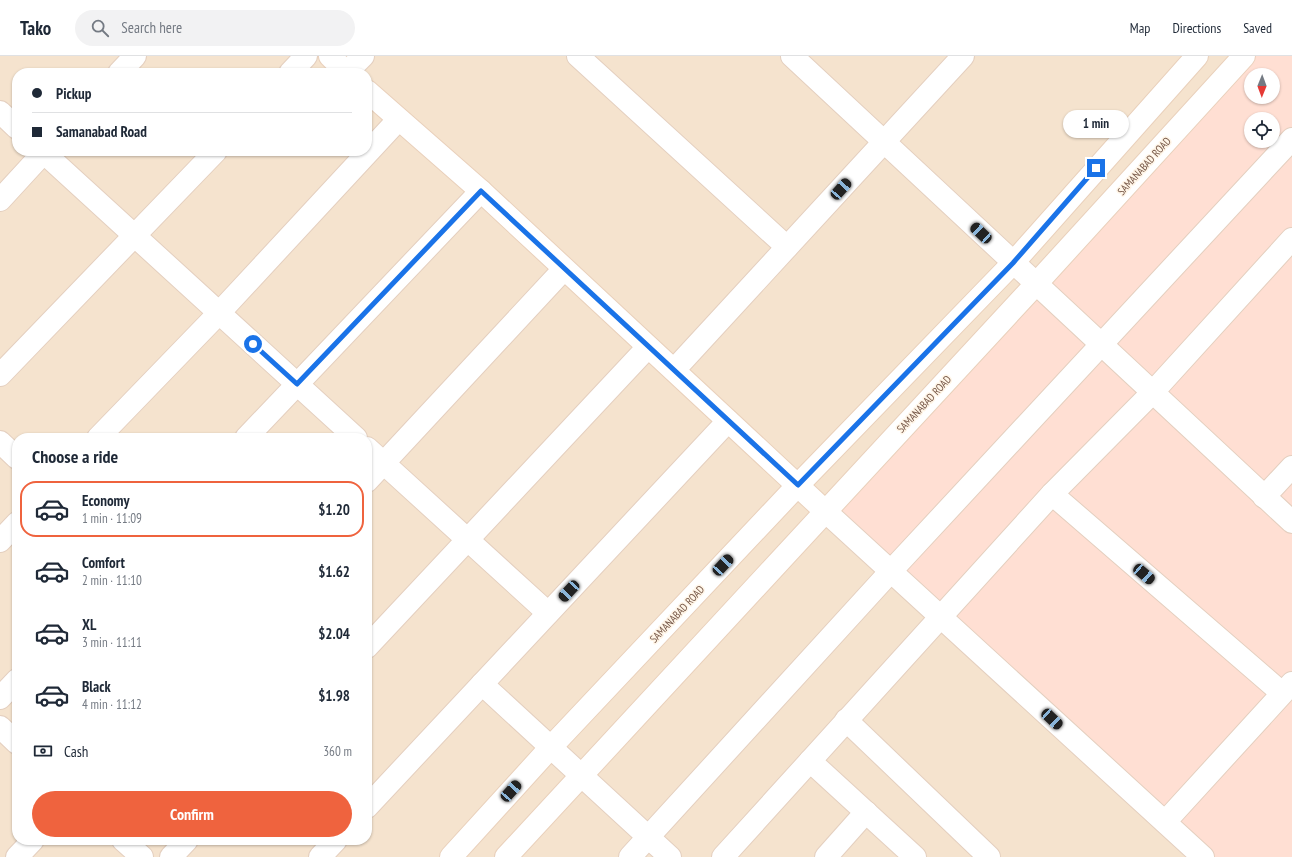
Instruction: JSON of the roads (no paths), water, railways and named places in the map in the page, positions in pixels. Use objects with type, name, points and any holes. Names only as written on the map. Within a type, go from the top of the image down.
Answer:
[{"type":"street","points":[[124,68],[135,56]]},
{"type":"street","points":[[295,68],[306,56]]},
{"type":"street","points":[[330,56],[342,68]]},
{"type":"street","points":[[352,68],[363,56]]},
{"type":"street","points":[[578,56],[787,247]]},
{"type":"street","points":[[792,56],[1101,346],[1292,522]]},
{"type":"street","points":[[674,370],[963,56]]},
{"type":"street","name":"SAMANABAD ROAD","points":[[452,857],[551,747],[798,485],[1013,263],[1197,56]]},
{"type":"street","name":"SAMANABAD ROAD","points":[[506,857],[825,510],[1036,284],[1244,56]]},
{"type":"street","points":[[372,96],[481,191],[728,421],[1203,857]]},
{"type":"street","points":[[0,112],[12,123]]},
{"type":"street","points":[[372,148],[398,120]]},
{"type":"street","points":[[630,857],[891,571],[1292,139]]},
{"type":"street","points":[[0,200],[40,156]]},
{"type":"street","points":[[49,156],[351,433]]},
{"type":"street","points":[[0,375],[136,237],[211,156]]},
{"type":"street","points":[[103,433],[219,313],[365,156]]},
{"type":"street","points":[[251,433],[481,191]]},
{"type":"street","points":[[723,857],[1052,494],[1152,393],[1292,239]]},
{"type":"street","points":[[372,475],[564,269]]},
{"type":"street","points":[[372,642],[648,347]]},
{"type":"street","points":[[372,802],[728,421]]},
{"type":"street","points":[[0,442],[12,453]]},
{"type":"street","points":[[372,453],[548,614]]},
{"type":"street","points":[[1264,497],[1292,467]]},
{"type":"street","points":[[1052,494],[1287,688],[1165,822]]},
{"type":"street","points":[[0,541],[12,528]]},
{"type":"street","points":[[482,684],[670,857]]},
{"type":"street","points":[[0,698],[12,685]]},
{"type":"street","points":[[846,720],[989,857]]},
{"type":"street","points":[[0,727],[12,738]]},
{"type":"street","points":[[810,761],[915,857]]},
{"type":"street","points":[[826,857],[866,812]]},
{"type":"street","points":[[17,857],[28,845]]},
{"type":"street","points":[[129,845],[142,857]]},
{"type":"street","points":[[171,857],[182,845]]},
{"type":"street","points":[[320,857],[331,845]]}]
